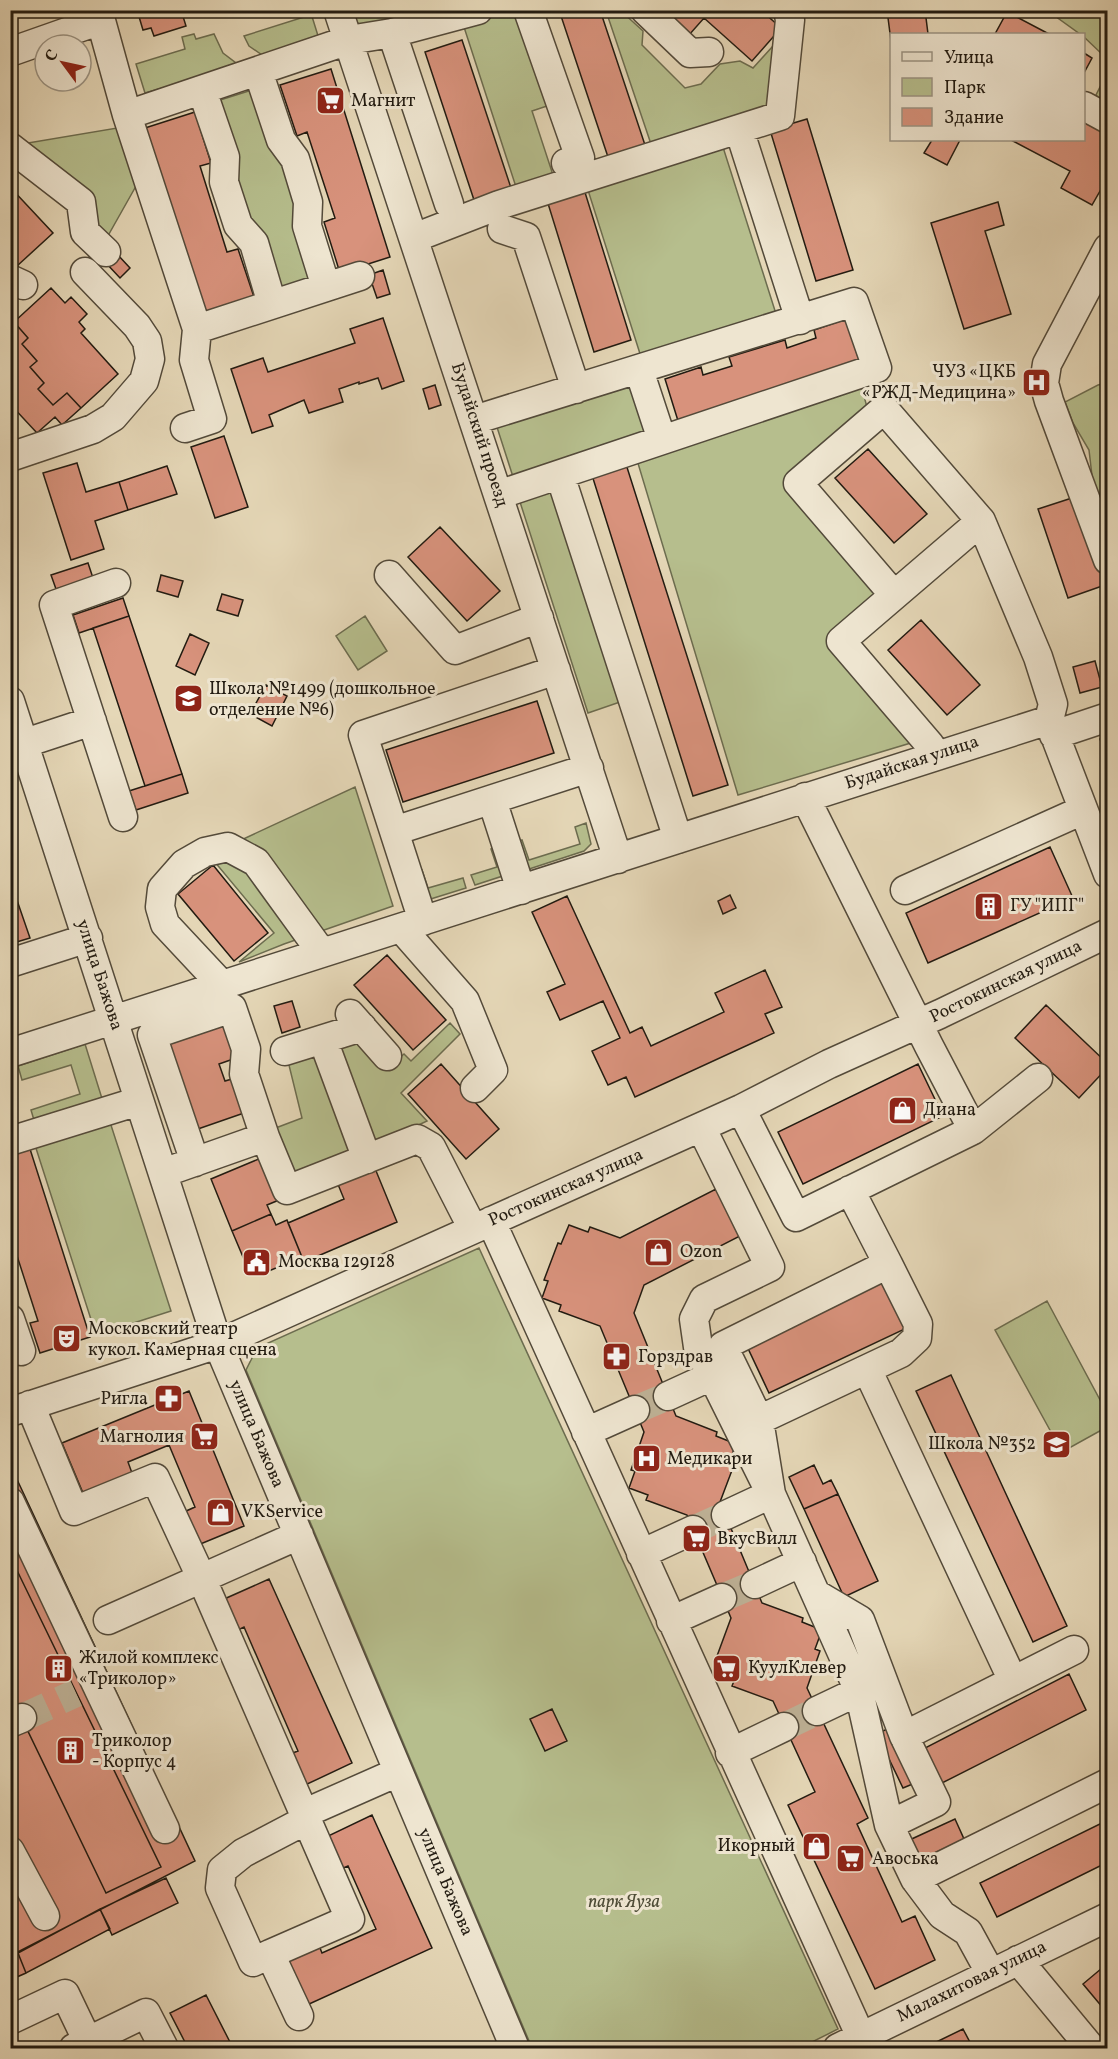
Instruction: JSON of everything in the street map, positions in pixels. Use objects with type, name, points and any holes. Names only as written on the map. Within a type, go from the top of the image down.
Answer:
[{"type":"street","name":"Будайский проезд","points":[[338,10],[618,859]]},
{"type":"street","points":[[127,115],[349,40],[392,33],[478,10]]},
{"type":"street","points":[[528,10],[580,158],[566,163]]},
{"type":"street","points":[[645,10],[690,53],[709,52]]},
{"type":"street","points":[[414,238],[500,205],[780,116],[790,20],[788,10]]},
{"type":"street","points":[[10,52],[99,15],[127,115],[197,329],[194,360],[212,419],[185,428]]},
{"type":"street","points":[[392,33],[449,204]]},
{"type":"street","points":[[258,71],[280,140],[295,159],[308,202],[307,226],[326,287]]},
{"type":"street","points":[[202,90],[225,157],[224,182],[238,225],[254,243],[272,304]]},
{"type":"street","points":[[1085,107],[1107,119]]},
{"type":"street","points":[[739,129],[800,320]]},
{"type":"street","points":[[10,147],[81,202],[85,232],[106,252]]},
{"type":"street","points":[[502,229],[526,237],[576,389]]},
{"type":"street","points":[[1104,266],[1047,364],[1044,383],[1107,560]]},
{"type":"street","points":[[12,450],[93,429],[113,417],[144,381],[150,359],[147,341],[137,326],[85,272]]},
{"type":"street","points":[[197,329],[360,276]]},
{"type":"street","points":[[474,420],[854,302],[877,368],[498,495]]},
{"type":"street","points":[[639,370],[662,440]]},
{"type":"street","points":[[894,595],[798,483],[884,409],[981,521],[1038,657],[1053,704],[1051,727],[1107,874]]},
{"type":"street","points":[[560,475],[678,839]]},
{"type":"street","points":[[933,756],[930,745],[841,641],[981,521]]},
{"type":"street","points":[[389,574],[455,650],[539,618]]},
{"type":"street","points":[[116,584],[54,605],[123,817]]},
{"type":"street","points":[[475,1088],[493,1070],[465,1001],[412,925],[394,831],[363,735],[556,670]]},
{"type":"street","name":"улица Бажова","points":[[10,701],[17,745],[88,938],[218,1344],[514,2049]]},
{"type":"street","name":"Будайская улица","points":[[10,1053],[933,756],[1051,727],[1107,717]]},
{"type":"street","points":[[17,745],[92,721]]},
{"type":"street","points":[[394,831],[589,768]]},
{"type":"street","points":[[805,797],[973,1130]]},
{"type":"street","points":[[492,800],[521,890]]},
{"type":"street","points":[[905,890],[1083,810]]},
{"type":"street","points":[[222,985],[165,924],[160,907],[162,889],[184,864],[205,852],[228,848],[256,862],[322,953]]},
{"type":"street","name":"Ростокинская улица","points":[[20,1409],[218,1344],[741,1109],[830,1064],[1107,933]]},
{"type":"street","points":[[10,963],[88,938]]},
{"type":"street","points":[[195,1161],[152,1035],[232,1008],[246,1049],[244,1074],[265,1137],[287,1190],[417,1139],[431,1147],[482,1225],[586,1432],[730,1754],[854,2045]]},
{"type":"street","points":[[285,1051],[322,1040],[355,1020],[387,1056]]},
{"type":"street","points":[[322,1040],[367,1159]]},
{"type":"street","points":[[741,1109],[796,1217],[973,1130],[1038,1078]]},
{"type":"street","points":[[10,1141],[140,1101]]},
{"type":"street","points":[[701,1127],[770,1267],[704,1299],[694,1319],[698,1347],[722,1371],[759,1420],[771,1494]]},
{"type":"street","points":[[163,1173],[265,1137]]},
{"type":"street","points":[[759,1420],[901,1353],[917,1338],[918,1323],[850,1190]]},
{"type":"street","points":[[888,1264],[723,1346],[722,1371],[771,1494],[859,1690],[890,1825],[926,1873],[942,1915],[968,1932],[991,1974]]},
{"type":"street","points":[[10,1319],[21,1351]]},
{"type":"street","points":[[867,1369],[1013,1681]]},
{"type":"street","points":[[668,1396],[722,1371]]},
{"type":"street","points":[[20,1409],[74,1511],[155,1478],[201,1577],[305,1817],[350,1919],[253,1962],[220,1888],[222,1870],[243,1852],[305,1817],[398,1772]]},
{"type":"street","points":[[586,1432],[635,1410]]},
{"type":"street","points":[[726,1515],[771,1494]]},
{"type":"street","points":[[10,1502],[86,1688],[165,1829]]},
{"type":"street","points":[[641,1554],[693,1530]]},
{"type":"street","points":[[108,1620],[298,1535]]},
{"type":"street","points":[[754,1584],[802,1562]]},
{"type":"street","points":[[816,1594],[860,1620],[904,1736],[936,1802],[890,1825]]},
{"type":"street","points":[[671,1621],[722,1598]]},
{"type":"street","points":[[904,1736],[1074,1650]]},
{"type":"street","points":[[818,1711],[859,1690]]},
{"type":"street","points":[[730,1754],[784,1727]]},
{"type":"street","points":[[926,1873],[1107,1783]]},
{"type":"street","points":[[10,1851],[45,1916]]},
{"type":"street","name":"Малахитовая улица","points":[[854,2045],[1018,1960],[1107,1917]]},
{"type":"street","points":[[270,1954],[299,2016]]},
{"type":"street","points":[[1018,1960],[1091,2049]]},
{"type":"street","points":[[10,2020],[65,1994],[81,2045],[146,2013],[164,2049]]},
{"type":"green space","points":[[310,10],[319,39],[265,57],[249,46],[244,36],[304,17],[302,11]]},
{"type":"green space","points":[[353,10],[417,11],[359,27]]},
{"type":"green space","points":[[504,11],[522,11],[553,104],[532,111],[554,178],[517,190],[463,24]]},
{"type":"green space","points":[[606,11],[621,11],[643,31],[642,45],[685,88],[701,84],[720,64],[740,61],[753,68],[783,35],[770,107],[652,147]]},
{"type":"green space","points":[[1048,11],[1107,11],[1107,112],[1096,95],[1105,77],[1104,56],[1085,38],[1085,33],[1079,33]]},
{"type":"green space","points":[[194,34],[196,39],[214,34],[223,53],[240,66],[145,93],[136,64],[185,49],[182,37]]},
{"type":"green space","points":[[255,89],[287,162],[314,279],[278,290],[246,222],[217,101]]},
{"type":"green space","points":[[123,127],[140,179],[105,241],[16,145]]},
{"type":"green space","points":[[722,144],[777,317],[642,360],[587,187]]},
{"type":"green space","points":[[635,375],[656,437],[515,483],[495,421]]},
{"type":"green space","points":[[1107,383],[1108,520],[1094,493],[1089,450],[1073,423],[1065,402],[1098,385]]},
{"type":"green space","points":[[861,385],[868,411],[785,478],[882,594],[830,638],[914,742],[738,795],[637,460]]},
{"type":"green space","points":[[558,489],[620,702],[588,713],[520,502]]},
{"type":"green space","points":[[365,616],[387,651],[358,670],[336,636]]},
{"type":"green space","points":[[355,787],[393,906],[239,962],[274,933],[209,855]]},
{"type":"green space","points":[[586,823],[591,844],[584,851],[520,872],[512,843],[522,840],[529,860],[580,844],[575,827]]},
{"type":"green space","points":[[503,845],[512,873],[475,885],[471,875],[497,867],[491,849]]},
{"type":"green space","points":[[422,870],[428,888],[463,878],[466,888],[421,902],[412,873]]},
{"type":"green space","points":[[450,1023],[460,1034],[401,1093],[427,1121],[370,1148],[330,1044],[354,1035],[385,1070],[404,1054],[411,1061]]},
{"type":"green space","points":[[85,1044],[104,1105],[36,1127],[31,1110],[80,1094],[71,1065],[22,1080],[18,1066]]},
{"type":"green space","points":[[320,1048],[359,1156],[295,1182],[273,1129],[302,1118],[287,1057]]},
{"type":"green space","points":[[109,1119],[171,1311],[96,1335],[34,1142]]},
{"type":"green space","name":"парк Яуза","points":[[479,1248],[838,2029],[800,2048],[532,2048],[246,1370],[257,1348]]},
{"type":"green space","points":[[1047,1301],[1107,1413],[1107,1427],[1062,1452],[995,1330]]},
{"type":"building","points":[[137,10],[181,10],[186,26],[154,36],[151,28],[143,30]]},
{"type":"building","points":[[567,10],[600,10],[648,154],[611,166],[560,13]]},
{"type":"building","points":[[661,10],[761,10],[781,28],[752,61],[704,18],[689,35]]},
{"type":"building","points":[[887,10],[925,10],[928,33],[890,33]]},
{"type":"building","points":[[1007,12],[1047,33],[996,33]]},
{"type":"building","points":[[462,40],[513,194],[476,206],[425,52]]},
{"type":"building","points":[[1085,54],[1092,58],[1085,71]]},
{"type":"building","points":[[331,69],[390,257],[340,273],[324,222],[335,218],[307,132],[297,136],[280,85]]},
{"type":"building","points":[[1085,109],[1108,121],[1108,177],[1092,205],[1061,188],[1070,171],[1013,141],[1085,141]]},
{"type":"building","points":[[195,112],[211,163],[200,166],[227,252],[238,249],[255,300],[205,316],[145,128]]},
{"type":"building","points":[[807,119],[853,270],[816,281],[770,130]]},
{"type":"building","points":[[931,141],[959,141],[947,165],[924,153]]},
{"type":"building","points":[[583,186],[631,340],[594,352],[546,197]]},
{"type":"building","points":[[10,187],[53,233],[17,266],[10,258]]},
{"type":"building","points":[[998,202],[1004,225],[985,231],[1011,314],[964,329],[931,223]]},
{"type":"building","points":[[117,254],[130,268],[120,278],[106,263]]},
{"type":"building","points":[[383,270],[390,294],[377,298],[369,275]]},
{"type":"building","points":[[51,288],[65,303],[71,297],[87,314],[79,322],[85,329],[81,333],[118,374],[81,408],[67,393],[53,405],[38,389],[44,383],[30,367],[37,361],[22,344],[28,338],[14,322]]},
{"type":"building","points":[[383,318],[404,381],[382,389],[378,378],[359,384],[359,382],[339,389],[343,402],[309,413],[304,400],[269,415],[273,426],[252,433],[231,369],[263,358],[268,372],[355,343],[350,329]]},
{"type":"building","points":[[846,319],[860,363],[679,424],[665,379],[701,367],[703,375],[732,366],[729,357],[785,340],[787,348],[816,338],[814,330]]},
{"type":"building","points":[[14,322],[28,338],[22,344],[37,361],[30,367],[44,383],[38,389],[53,405],[67,393],[81,408],[62,425],[55,417],[37,433],[10,404],[10,325]]},
{"type":"building","points":[[435,385],[441,405],[429,409],[423,389]]},
{"type":"building","points":[[224,436],[248,507],[215,518],[191,447]]},
{"type":"building","points":[[868,449],[927,514],[894,543],[835,478]]},
{"type":"building","points":[[625,461],[728,785],[693,796],[591,472]]},
{"type":"building","points":[[77,463],[86,492],[119,482],[128,510],[95,521],[104,549],[71,560],[43,473]]},
{"type":"building","points":[[167,466],[177,494],[128,510],[119,482]]},
{"type":"building","points":[[1075,497],[1105,585],[1068,598],[1038,509]]},
{"type":"building","points":[[440,527],[500,591],[467,621],[408,557]]},
{"type":"building","points":[[88,563],[93,578],[56,589],[51,575]]},
{"type":"building","points":[[161,575],[183,581],[178,597],[157,591]]},
{"type":"building","points":[[222,594],[243,600],[238,616],[217,610]]},
{"type":"building","points":[[123,598],[129,616],[79,633],[73,615]]},
{"type":"building","points":[[129,616],[182,774],[145,786],[93,628]]},
{"type":"building","points":[[921,620],[980,685],[947,715],[888,650]]},
{"type":"building","points":[[190,634],[209,643],[195,675],[176,666]]},
{"type":"building","points":[[1095,661],[1102,687],[1080,693],[1073,667]]},
{"type":"building","points":[[266,685],[287,696],[272,726],[250,714]]},
{"type":"building","points":[[537,701],[554,753],[403,802],[386,750]]},
{"type":"building","points":[[1108,737],[1108,763],[1100,739]]},
{"type":"building","points":[[182,774],[188,793],[136,810],[129,791]]},
{"type":"building","name":"ГУ \"ИПГ\"","points":[[1050,847],[1073,898],[928,963],[906,913]]},
{"type":"building","points":[[213,865],[268,933],[234,961],[178,894]]},
{"type":"building","points":[[10,880],[30,938],[10,944]]},
{"type":"building","points":[[730,895],[736,908],[723,914],[718,901]]},
{"type":"building","points":[[567,896],[630,1033],[642,1027],[651,1046],[724,1012],[715,993],[765,970],[782,1007],[765,1014],[774,1033],[635,1097],[626,1077],[608,1085],[592,1051],[620,1038],[603,1001],[560,1020],[547,992],[565,984],[532,912]]},
{"type":"building","points":[[387,955],[446,1020],[413,1050],[354,985]]},
{"type":"building","points":[[292,1001],[300,1027],[282,1033],[274,1006]]},
{"type":"building","points":[[1046,1005],[1108,1064],[1108,1067],[1079,1098],[1015,1038]]},
{"type":"building","points":[[225,1018],[239,1057],[219,1064],[225,1081],[232,1079],[244,1113],[195,1130],[164,1039]]},
{"type":"building","points":[[441,1064],[499,1129],[466,1159],[408,1094]]},
{"type":"building","points":[[918,1064],[943,1116],[803,1184],[778,1132]]},
{"type":"building","points":[[30,1149],[90,1337],[40,1353],[30,1323],[38,1321],[10,1234],[10,1156]]},
{"type":"building","points":[[261,1158],[279,1200],[267,1205],[271,1214],[232,1231],[211,1179]]},
{"type":"building","points":[[374,1166],[397,1222],[304,1262],[288,1223],[344,1199],[337,1182]]},
{"type":"building","points":[[716,1189],[740,1236],[644,1285],[634,1313],[676,1416],[717,1432],[716,1436],[736,1444],[729,1463],[734,1465],[720,1502],[762,1603],[803,1618],[802,1622],[822,1630],[815,1649],[820,1651],[807,1688],[868,1818],[857,1824],[902,1922],[915,1916],[935,1960],[875,1989],[788,1805],[815,1792],[773,1701],[732,1686],[734,1681],[715,1674],[721,1657],[717,1656],[731,1618],[687,1515],[646,1500],[648,1495],[629,1488],[635,1471],[631,1470],[644,1432],[600,1326],[559,1311],[561,1305],[542,1298],[548,1281],[544,1280],[558,1243],[561,1244],[569,1225],[588,1232],[590,1227],[620,1238]]},
{"type":"building","points":[[271,1214],[276,1225],[287,1220],[302,1257],[257,1274],[246,1264],[232,1231]]},
{"type":"building","points":[[885,1277],[909,1327],[769,1393],[745,1342]]},
{"type":"building","points":[[951,1375],[1067,1626],[1033,1642],[916,1391]]},
{"type":"building","points":[[189,1391],[244,1526],[198,1545],[184,1512],[195,1507],[169,1445],[128,1462],[132,1473],[83,1493],[62,1443]]},
{"type":"building","points":[[814,1465],[823,1484],[831,1480],[838,1494],[804,1509],[789,1477]]},
{"type":"building","name":"Жилой комплекс «Триколор»","points":[[14,1473],[195,1861],[10,1956],[10,1474]]},
{"type":"building","points":[[838,1494],[878,1581],[844,1597],[804,1509]]},
{"type":"building","name":"Триколор - Корпус 4","points":[[10,1556],[161,1867],[106,1893],[10,1694]]},
{"type":"building","points":[[269,1579],[352,1763],[303,1786],[290,1754],[298,1751],[244,1627],[236,1631],[222,1600]]},
{"type":"building","points":[[1069,1674],[1086,1710],[942,1783],[925,1748]]},
{"type":"building","points":[[552,1709],[567,1741],[545,1751],[530,1719]]},
{"type":"building","points":[[889,1728],[915,1783],[903,1788],[877,1734]]},
{"type":"building","points":[[372,1815],[432,1948],[307,2005],[285,1958],[318,1943],[322,1953],[376,1929],[348,1866],[341,1869],[326,1837]]},
{"type":"building","points":[[955,1819],[964,1839],[912,1864],[903,1843]]},
{"type":"building","points":[[1108,1820],[1108,1862],[997,1917],[980,1883]]},
{"type":"building","points":[[166,1878],[178,1903],[112,1935],[100,1909]]},
{"type":"building","points":[[100,1909],[110,1929],[26,1973],[18,1953]]},
{"type":"building","points":[[18,1953],[26,1973],[10,1980],[10,1956]]},
{"type":"building","points":[[1108,1963],[1108,2014],[1083,1984]]},
{"type":"building","points":[[206,1995],[233,2048],[188,2048],[170,2013]]},
{"type":"building","points":[[963,2029],[973,2048],[924,2048]]},
{"type":"tunnel","points":[[635,1410],[668,1396]]},
{"type":"tunnel","points":[[693,1530],[726,1515]]},
{"type":"tunnel","points":[[722,1598],[755,1584]]},
{"type":"tunnel","points":[[22,1718],[76,1693]]},
{"type":"tunnel","points":[[784,1727],[817,1711]]},
{"type":"place","name":"Магнит","points":[[330,101]]},
{"type":"place","name":"ЧУЗ «ЦКБ «РЖД-Медицина»","points":[[1037,382]]},
{"type":"place","name":"Школа №1499 (дошкольное отделение №6)","points":[[188,699]]},
{"type":"place","name":"ГУ \"ИПГ\"","points":[[989,906]]},
{"type":"place","name":"Диана","points":[[902,1110]]},
{"type":"place","name":"Ozon","points":[[659,1252]]},
{"type":"place","name":"Москва 129128","points":[[257,1262]]},
{"type":"place","name":"Московский театр кукол. Камерная сцена","points":[[67,1339]]},
{"type":"place","name":"Горздрав","points":[[617,1357]]},
{"type":"place","name":"Ригла","points":[[169,1399]]},
{"type":"place","name":"Магнолия","points":[[205,1437]]},
{"type":"place","name":"Школа №352","points":[[1057,1444]]},
{"type":"place","name":"Медикари","points":[[646,1459]]},
{"type":"place","name":"VKService","points":[[220,1512]]},
{"type":"place","name":"ВкусВилл","points":[[696,1539]]},
{"type":"place","name":"Жилой комплекс «Триколор»","points":[[58,1668]]},
{"type":"place","name":"КуулКлевер","points":[[727,1668]]},
{"type":"place","name":"Триколор - Корпус 4","points":[[71,1751]]},
{"type":"place","name":"Икорный","points":[[816,1846]]},
{"type":"place","name":"Авоська","points":[[851,1859]]}]
